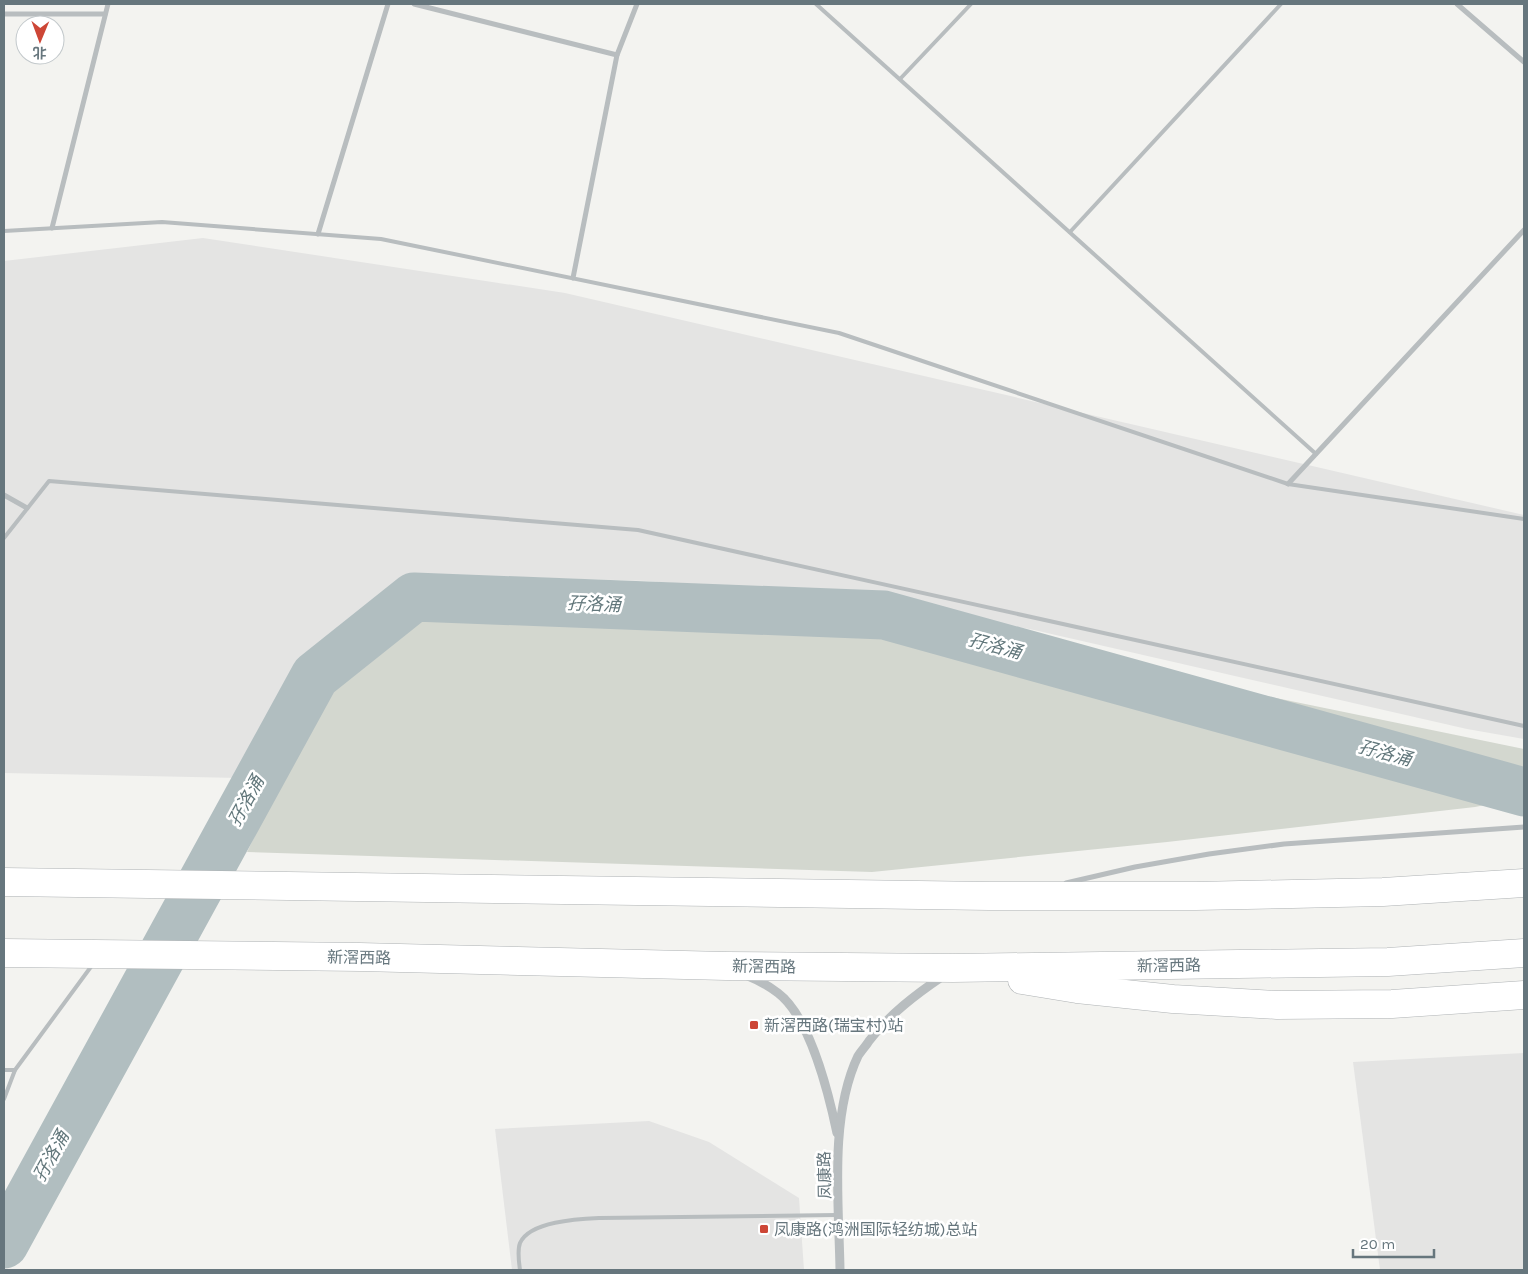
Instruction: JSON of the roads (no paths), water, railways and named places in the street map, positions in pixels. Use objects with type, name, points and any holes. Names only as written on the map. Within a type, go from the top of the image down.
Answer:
[{"type":"highway","points":[[4,882],[989,896],[1196,896],[1383,892],[1524,883]]},
{"type":"highway","name":"新滘西路","points":[[4,953],[360,957],[726,966],[954,968],[1388,962],[1524,953]]},
{"type":"highway","points":[[954,968],[1077,989],[1173,999],[1276,1005],[1392,1004],[1524,996]]},
{"type":"street","points":[[52,228],[108,4]]},
{"type":"street","points":[[318,234],[388,4]]},
{"type":"street","points":[[414,4],[617,55]]},
{"type":"street","points":[[573,278],[617,55],[636,4]]},
{"type":"street","points":[[1457,4],[1524,62]]},
{"type":"street","points":[[4,14],[105,14]]},
{"type":"street","points":[[1288,484],[1524,230]]},
{"type":"street","points":[[4,495],[27,508]]},
{"type":"street","points":[[1058,885],[1200,856],[1284,844],[1524,828]]},
{"type":"street","points":[[989,896],[1028,890]]},
{"type":"street","points":[[726,966],[762,982],[780,994],[796,1014],[824,1079],[838,1138]]},
{"type":"street","points":[[838,1138],[846,1088],[859,1055],[881,1025],[907,1001],[954,968]]},
{"type":"street","name":"凤康路","points":[[838,1138],[840,1270]]},
{"type":"lane","points":[[816,4],[1316,454]]},
{"type":"lane","points":[[900,79],[971,4]]},
{"type":"lane","points":[[1070,232],[1281,4]]},
{"type":"lane","points":[[4,231],[162,222],[381,239],[838,333],[1288,484],[1524,519]]},
{"type":"lane","points":[[4,538],[49,481],[638,530],[1524,726]]},
{"type":"lane","points":[[4,1099],[15,1070],[100,954]]},
{"type":"lane","points":[[4,1070],[15,1070]]},
{"type":"lane","points":[[520,1270],[518,1256],[520,1243],[531,1232],[549,1224],[577,1219],[839,1215]]},
{"type":"waterway","name":"孖洛涌","points":[[4,1244],[315,676],[414,597],[884,615],[1524,792]]},
{"type":"place","name":"新滘西路(瑞宝村)站","points":[[754,1025]]},
{"type":"place","name":"凤康路(鸿洲国际轻纺城)总站","points":[[764,1229]]}]
